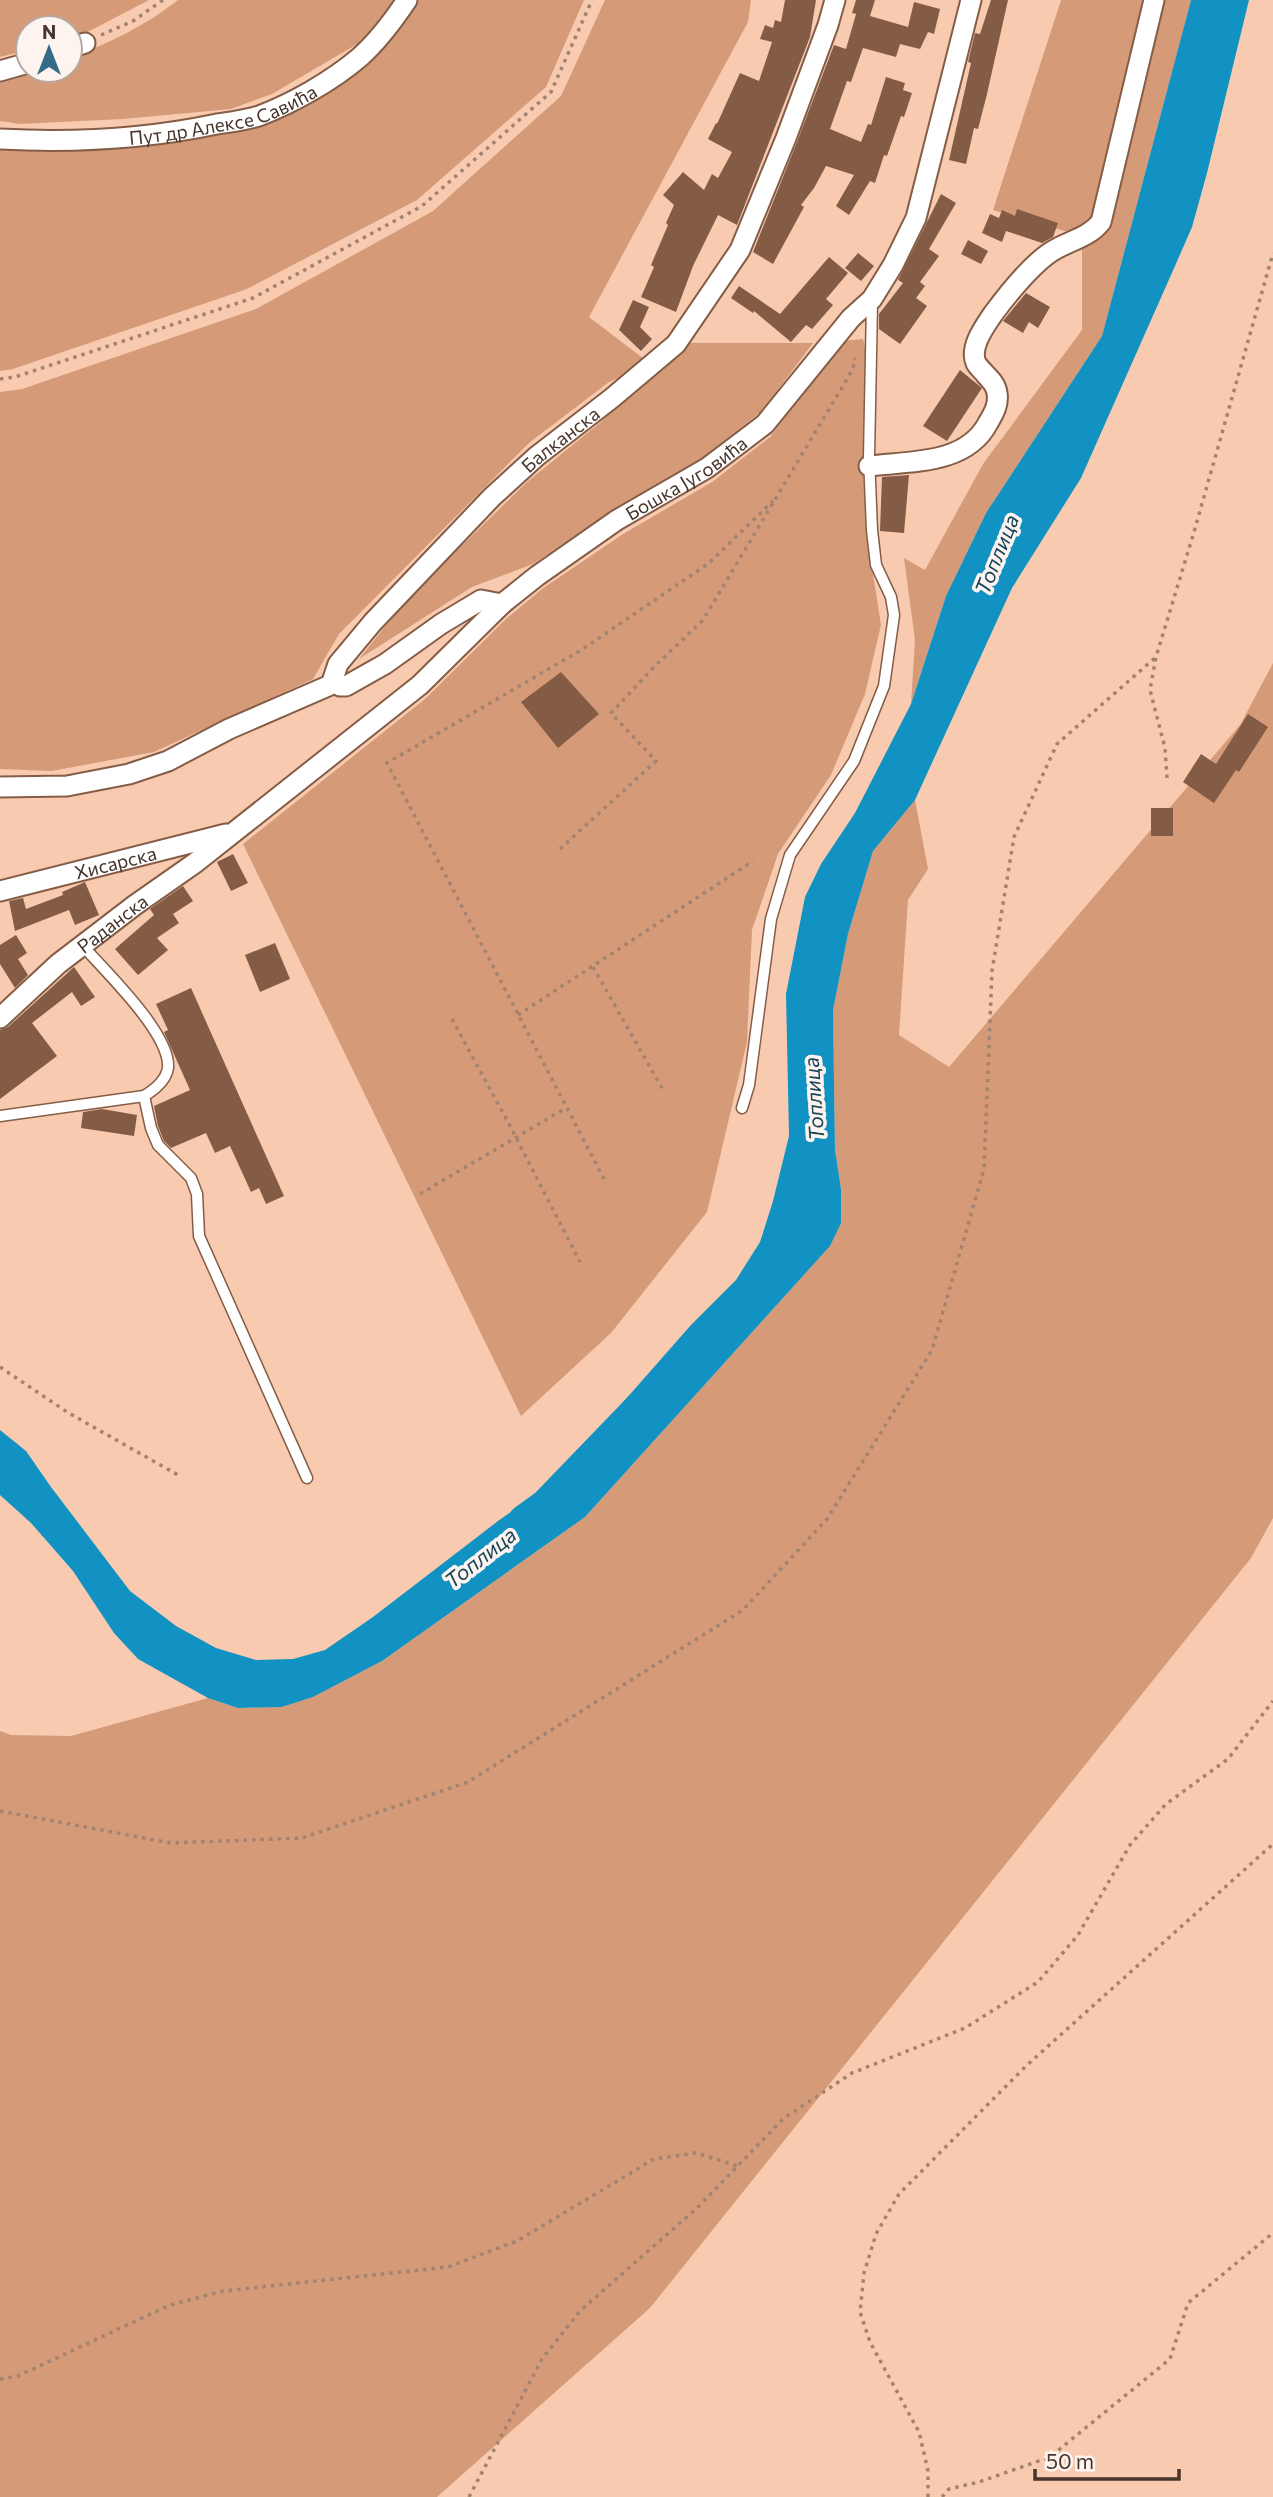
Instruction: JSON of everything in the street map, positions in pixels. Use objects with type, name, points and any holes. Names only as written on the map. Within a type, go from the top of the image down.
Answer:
[{"type":"street","name":"Пут др Алексе Савића","points":[[0,139],[53,142],[123,138],[194,129],[257,116],[327,80],[358,59],[381,36],[407,0]]},
{"type":"street","name":"Балканска","points":[[335,683],[333,674],[346,652],[401,590],[492,497],[537,456],[676,344],[740,250],[786,138],[835,0]]},
{"type":"street","name":"Бошка Југовића","points":[[230,833],[287,792],[420,685],[502,604],[537,576],[617,520],[707,468],[765,424],[851,318],[872,299],[893,265],[916,218],[971,0]]},
{"type":"street","points":[[869,466],[943,457],[976,442],[984,431],[996,409],[997,394],[994,384],[976,362],[974,352],[978,340],[994,313],[1033,269],[1054,250],[1093,232],[1101,222],[1154,0]]},
{"type":"street","points":[[0,787],[67,786],[129,774],[168,761],[229,729],[335,683],[346,685],[385,664],[441,624],[481,600],[502,604]]},
{"type":"street","name":"Хисарска","points":[[0,891],[230,833]]},
{"type":"street","name":"Раданска","points":[[0,1018],[58,964],[195,863],[230,833]]},
{"type":"lane","points":[[741,1108],[749,1085],[771,919],[790,855],[854,761],[884,686],[894,615],[891,597],[876,565],[869,466],[872,299]]},
{"type":"lane","points":[[0,1116],[144,1096],[159,1086],[166,1074],[167,1062],[162,1042],[150,1022],[82,946]]},
{"type":"lane","points":[[144,1096],[158,1145],[191,1178],[197,1194],[200,1236],[307,1478]]},
{"type":"path","points":[[84,43],[133,20],[163,0]]},
{"type":"path","points":[[0,379],[15,377],[253,298],[422,206],[551,92],[592,0]]},
{"type":"path","points":[[1167,778],[1165,748],[1150,690],[1156,657],[1273,253]]},
{"type":"path","points":[[560,849],[656,761],[611,713],[703,620],[853,369],[857,351]]},
{"type":"path","points":[[604,1179],[387,763],[583,649],[709,563],[773,501]]},
{"type":"path","points":[[0,1811],[171,1843],[302,1838],[468,1782],[743,1611],[827,1519],[932,1350],[984,1169],[992,971],[1014,837],[1057,744],[1156,657]]},
{"type":"path","points":[[519,1015],[753,861]]},
{"type":"path","points":[[593,967],[663,1090]]},
{"type":"path","points":[[452,1020],[580,1262]]},
{"type":"path","points":[[420,1194],[566,1107]]},
{"type":"path","points":[[0,1367],[67,1412],[178,1475]]},
{"type":"path","points":[[469,2497],[542,2359],[580,2311],[697,2208],[783,2119],[852,2073],[965,2028],[1038,1982],[1077,1935],[1130,1845],[1166,1804],[1228,1759],[1273,1701]]},
{"type":"path","points":[[928,2497],[928,2471],[919,2432],[870,2342],[860,2312],[864,2273],[876,2235],[899,2194],[1026,2066],[1273,1844]]},
{"type":"path","points":[[0,2379],[18,2376],[170,2305],[223,2291],[448,2267],[517,2241],[654,2159],[696,2154],[738,2166]]},
{"type":"path","points":[[942,2497],[949,2489],[979,2482],[1050,2457],[1170,2359],[1188,2303],[1273,2234]]},
{"type":"shaded area","points":[[0,0],[149,0],[84,34],[84,14],[14,14],[14,54],[0,57]]},
{"type":"shaded area","points":[[178,0],[398,0],[359,43],[272,94],[231,109],[123,119],[20,124],[0,121],[0,79],[14,75],[14,84],[84,84],[84,52],[153,18]]},
{"type":"shaded area","points":[[419,0],[584,0],[546,87],[417,200],[247,289],[13,369],[0,371],[0,146],[53,152],[199,139],[265,124],[390,42]]},
{"type":"shaded area","points":[[605,0],[751,0],[748,22],[589,317],[652,365],[684,343],[813,343],[762,411],[700,459],[614,509],[533,564],[472,587],[359,659],[406,600],[527,482],[602,421],[612,398],[649,366],[609,382],[529,443],[339,634],[313,679],[154,752],[52,771],[0,769],[0,392],[22,389],[256,309],[433,211],[561,96]]},
{"type":"shaded area","points":[[1061,0],[1191,0],[1102,336],[986,513],[946,596],[911,704],[915,640],[904,558],[925,570],[983,464],[1082,330],[1082,236],[993,210]]},
{"type":"shaded area","points":[[863,339],[868,360],[863,448],[869,548],[881,625],[865,694],[831,775],[778,854],[752,930],[747,1042],[707,1212],[611,1333],[521,1416],[243,844],[425,699],[507,618],[542,589],[623,534],[712,482],[770,437],[842,341]]},
{"type":"shaded area","points":[[1273,663],[1273,1518],[1251,1558],[650,2308],[437,2497],[0,2497],[0,1731],[11,1735],[71,1736],[208,1698],[238,1708],[282,1707],[313,1697],[382,1661],[585,1517],[830,1246],[840,1223],[841,1189],[835,1150],[833,1010],[848,934],[873,851],[915,800],[928,869],[908,900],[899,1035],[949,1067],[1240,725]]},
{"type":"water","points":[[1191,0],[1249,0],[1192,227],[1175,266],[1081,478],[1012,588],[915,800],[873,851],[848,934],[833,1010],[835,1150],[841,1189],[841,1223],[830,1246],[585,1517],[382,1661],[313,1697],[282,1707],[238,1708],[208,1698],[138,1659],[114,1633],[73,1571],[31,1523],[0,1495],[0,1430],[26,1451],[130,1591],[176,1626],[216,1648],[256,1660],[293,1659],[325,1650],[552,1483],[691,1325],[736,1280],[760,1242],[789,1136],[786,994],[805,897],[821,864],[855,813],[911,704],[946,596],[986,513],[1102,336]],"holes":[[[655,1384],[653,1394],[610,1456],[566,1493],[560,1489],[635,1400]]]},
{"type":"building","points":[[785,0],[816,0],[810,37],[737,225],[718,215],[693,266],[676,312],[641,297],[654,267],[651,265],[674,205],[663,195],[683,172],[704,190],[712,174],[718,178],[732,152],[708,139],[740,73],[759,81],[772,42],[760,39],[765,25],[773,28],[775,20],[781,22]]},
{"type":"building","points":[[856,0],[875,0],[870,16],[908,27],[914,2],[940,9],[934,34],[928,32],[920,49],[900,44],[896,57],[863,48],[851,82],[847,81],[830,129],[861,142],[868,124],[871,125],[886,77],[905,83],[903,90],[912,93],[904,117],[901,116],[875,183],[870,181],[849,215],[836,206],[854,175],[826,166],[801,205],[804,207],[773,264],[753,252],[834,45],[846,49],[856,14],[852,13]]},
{"type":"building","points":[[991,0],[1008,0],[987,94],[978,129],[974,128],[966,164],[949,160],[975,33],[980,34]]},
{"type":"building","points":[[941,194],[956,203],[929,249],[939,256],[920,282],[925,286],[916,298],[927,306],[900,344],[879,329],[879,314],[903,283],[898,280]]},
{"type":"building","points":[[1017,209],[1058,223],[1053,237],[1042,243],[1006,231],[1002,242],[982,233],[990,214],[999,218],[1002,210],[1015,216]]},
{"type":"building","points":[[968,240],[988,251],[981,264],[961,254]]},
{"type":"building","points":[[858,253],[874,266],[861,281],[845,268]]},
{"type":"building","points":[[829,257],[848,273],[826,299],[833,305],[812,329],[806,325],[791,342],[754,311],[753,313],[731,298],[739,286],[780,314]]},
{"type":"building","points":[[1026,293],[1050,307],[1038,328],[1029,322],[1023,333],[1003,321]]},
{"type":"building","points":[[633,300],[649,307],[640,327],[652,339],[641,351],[619,330]]},
{"type":"building","points":[[960,370],[982,388],[947,441],[923,426]]},
{"type":"building","points":[[909,475],[904,533],[880,531],[882,477]]},
{"type":"building","points":[[561,672],[599,714],[558,748],[521,702]]},
{"type":"building","points":[[1248,714],[1268,727],[1239,772],[1236,770],[1214,803],[1183,782],[1201,754],[1216,764]]},
{"type":"building","points":[[1151,808],[1173,808],[1173,836],[1151,836]]},
{"type":"building","points":[[233,854],[248,883],[231,891],[217,862]]},
{"type":"building","points":[[85,882],[99,915],[75,925],[69,910],[15,931],[9,901],[23,898],[26,909],[63,895],[62,892]]},
{"type":"building","points":[[183,886],[193,901],[173,914],[179,923],[157,938],[168,950],[138,975],[115,949],[154,915],[150,909]]},
{"type":"building","points":[[16,935],[27,953],[18,959],[28,975],[15,988],[0,964],[0,945]]},
{"type":"building","points":[[275,943],[290,979],[260,992],[245,955]]},
{"type":"building","points":[[74,967],[95,997],[81,1006],[72,992],[32,1023],[57,1056],[0,1099],[0,1030],[8,1027]]},
{"type":"building","points":[[191,988],[284,1196],[266,1204],[259,1188],[251,1192],[230,1146],[215,1153],[206,1133],[171,1148],[164,1141],[158,1126],[154,1106],[190,1090],[164,1032],[168,1030],[156,1004]]},
{"type":"building","points":[[102,1109],[137,1115],[134,1136],[81,1128],[83,1112]]},
{"type":"waterway","name":"Топлица","points":[[525,1522],[547,1506],[684,1364]]}]
